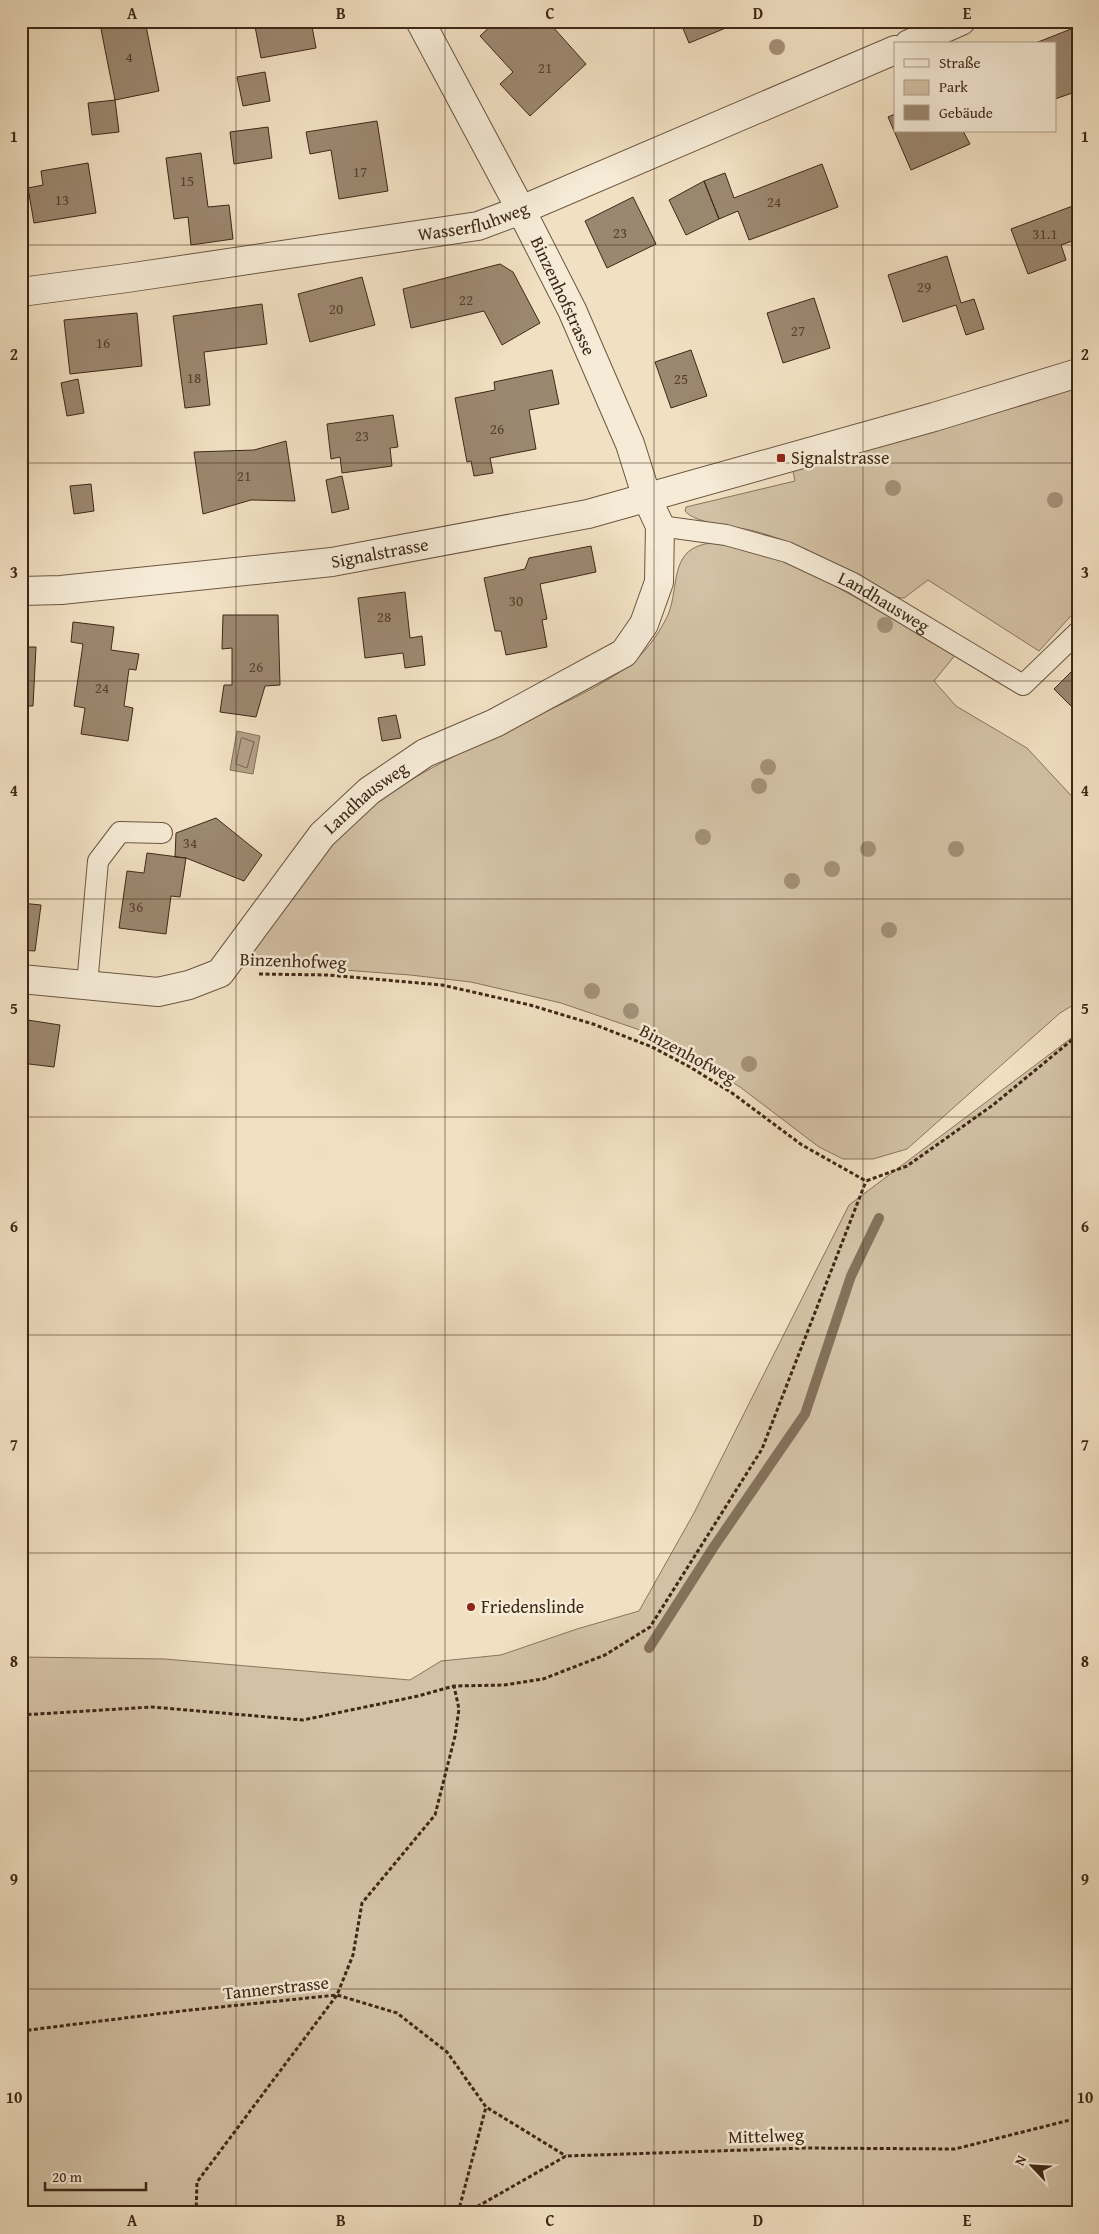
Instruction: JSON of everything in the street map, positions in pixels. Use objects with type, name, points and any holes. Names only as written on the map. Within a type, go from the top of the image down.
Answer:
[{"type":"street","name":"Binzenhofstrasse","points":[[420,21],[572,310],[630,444],[648,498]]},
{"type":"street","points":[[914,42],[961,21]]},
{"type":"street","name":"Wasserfluhweg","points":[[21,292],[478,226],[521,210],[894,50]]},
{"type":"street","name":"Signalstrasse","points":[[21,591],[61,590],[332,562],[588,514],[781,458],[934,417],[1078,373]]},
{"type":"street","name":"Landhausweg","points":[[220,973],[322,836],[369,791],[425,753],[495,723],[624,653],[644,624],[659,582],[660,526],[648,498]]},
{"type":"street","points":[[21,979],[158,992],[189,985],[220,973]]},
{"type":"lane","name":"Landhausweg","points":[[660,526],[726,535],[787,552],[853,583],[1023,685],[1078,632]]},
{"type":"lane","points":[[87,985],[98,861],[120,832],[162,833]]},
{"type":"path","name":"Binzenhofweg","points":[[220,973],[328,975],[442,985],[530,1005],[593,1024],[652,1047],[690,1067],[732,1093],[802,1145],[866,1181]]},
{"type":"path","points":[[21,1715],[152,1707],[303,1720],[418,1696],[454,1686],[504,1685],[543,1679],[605,1655],[650,1627],[762,1449],[866,1181],[907,1166],[994,1105],[1078,1035]]},
{"type":"path","points":[[196,2213],[197,2182],[337,1995],[353,1955],[362,1903],[435,1815],[455,1736],[459,1708],[454,1686]]},
{"type":"path","name":"Tannerstrasse","points":[[21,2031],[181,2011],[337,1995],[397,2013],[447,2052],[486,2107],[566,2156]]},
{"type":"path","points":[[458,2213],[486,2107]]},
{"type":"path","name":"Mittelweg","points":[[466,2213],[566,2156],[805,2148],[955,2149],[1078,2118]]},
{"type":"green space","points":[[1078,384],[1078,608],[1039,651],[928,580],[904,598],[893,597],[808,550],[754,531],[706,522],[697,519],[685,511],[686,507],[795,481],[793,471]]},
{"type":"green space","points":[[712,543],[768,553],[805,569],[956,654],[934,681],[956,706],[1027,748],[1078,803],[1078,1002],[1060,1013],[907,1149],[873,1159],[843,1159],[819,1147],[740,1087],[690,1057],[637,1029],[561,1003],[471,982],[317,968],[243,966],[239,963],[264,927],[328,847],[361,813],[395,789],[433,767],[593,688],[633,663],[650,644],[668,615],[682,560],[688,552],[698,546]]},
{"type":"green space","points":[[1078,1033],[1078,2213],[21,2213],[21,1657],[165,1659],[410,1680],[441,1661],[501,1655],[577,1629],[639,1611],[694,1513],[849,1205]]},
{"type":"water","points":[[237,731],[260,736],[253,774],[230,770]]},
{"type":"building","points":[[111,21],[145,21],[159,91],[115,100],[100,24]]},
{"type":"building","points":[[254,21],[311,21],[316,48],[261,58]]},
{"type":"building","points":[[496,21],[559,21],[553,27],[586,64],[530,116],[500,84],[513,72],[480,36]]},
{"type":"building","points":[[680,21],[743,21],[689,43]]},
{"type":"building","points":[[1071,29],[1078,46],[1078,91],[1056,99],[1056,42],[1038,42]]},
{"type":"building","points":[[21,59],[27,87],[21,88]]},
{"type":"building","points":[[265,72],[270,101],[243,106],[237,77]]},
{"type":"building","points":[[115,100],[119,132],[92,135],[88,103]]},
{"type":"building","points":[[894,114],[894,131],[888,117]]},
{"type":"building","points":[[377,121],[388,191],[339,199],[331,150],[310,154],[306,132]]},
{"type":"building","points":[[268,127],[272,158],[234,164],[230,132]]},
{"type":"building","points":[[895,132],[964,132],[970,144],[911,170]]},
{"type":"building","points":[[201,153],[208,207],[229,205],[233,239],[191,245],[188,217],[174,219],[166,158]]},
{"type":"building","points":[[88,163],[96,213],[34,223],[28,188],[43,185],[41,171]]},
{"type":"building","points":[[822,164],[838,207],[749,240],[738,211],[719,219],[704,181],[725,173],[734,198]]},
{"type":"building","points":[[704,181],[719,219],[686,235],[669,200]]},
{"type":"building","points":[[633,197],[656,244],[607,268],[585,221]]},
{"type":"building","points":[[1078,204],[1078,239],[1061,245],[1066,260],[1028,274],[1011,229]]},
{"type":"building","points":[[947,256],[961,303],[974,299],[984,329],[966,335],[956,305],[903,322],[888,275]]},
{"type":"building","points":[[500,264],[513,272],[540,323],[502,345],[484,311],[411,328],[403,289]]},
{"type":"building","points":[[362,277],[375,325],[310,342],[298,294]]},
{"type":"building","points":[[814,298],[830,348],[783,363],[767,313]]},
{"type":"building","points":[[262,304],[267,344],[204,352],[210,405],[185,408],[173,316]]},
{"type":"building","points":[[137,313],[142,366],[70,374],[64,320]]},
{"type":"building","points":[[691,350],[707,396],[671,408],[655,362]]},
{"type":"building","points":[[552,370],[559,404],[529,410],[536,449],[490,458],[493,473],[474,476],[471,461],[467,462],[455,398],[495,390],[494,382]]},
{"type":"building","points":[[78,379],[84,413],[67,416],[61,383]]},
{"type":"building","points":[[393,415],[398,447],[390,448],[392,466],[342,473],[340,457],[331,459],[327,424]]},
{"type":"building","points":[[286,441],[295,501],[251,500],[203,514],[194,452],[254,450]]},
{"type":"building","points":[[342,476],[349,509],[332,513],[326,480]]},
{"type":"building","points":[[91,484],[94,511],[74,514],[70,486]]},
{"type":"building","points":[[591,546],[596,572],[540,584],[547,619],[542,620],[547,647],[506,655],[501,631],[495,631],[484,578],[525,569],[529,558]]},
{"type":"building","points":[[405,592],[410,638],[422,636],[425,665],[405,668],[403,653],[365,658],[358,598]]},
{"type":"building","points":[[223,615],[278,615],[280,685],[265,686],[256,717],[220,712],[224,685],[232,685],[232,648],[222,649]]},
{"type":"building","points":[[73,622],[114,627],[111,650],[139,654],[136,670],[129,669],[124,706],[133,708],[128,741],[81,734],[85,708],[74,706],[83,644],[71,642]]},
{"type":"building","points":[[21,647],[36,647],[33,706],[21,706]]},
{"type":"building","points":[[1078,665],[1078,713],[1054,689]]},
{"type":"building","points":[[396,715],[401,738],[382,741],[378,718]]},
{"type":"building","points":[[216,818],[262,855],[244,881],[186,858],[175,857],[176,833]]},
{"type":"building","points":[[147,853],[186,858],[180,897],[171,896],[166,934],[119,928],[127,871],[144,873]]},
{"type":"building","points":[[21,903],[41,905],[35,951],[21,950]]},
{"type":"building","points":[[21,1019],[60,1025],[54,1067],[21,1063]]},
{"type":"waterway","points":[[649,1648],[713,1548],[805,1414],[851,1276],[879,1218]]},
{"type":"place","name":"Signalstrasse","points":[[781,458]]},
{"type":"place","name":"Friedenslinde","points":[[471,1607]]}]
